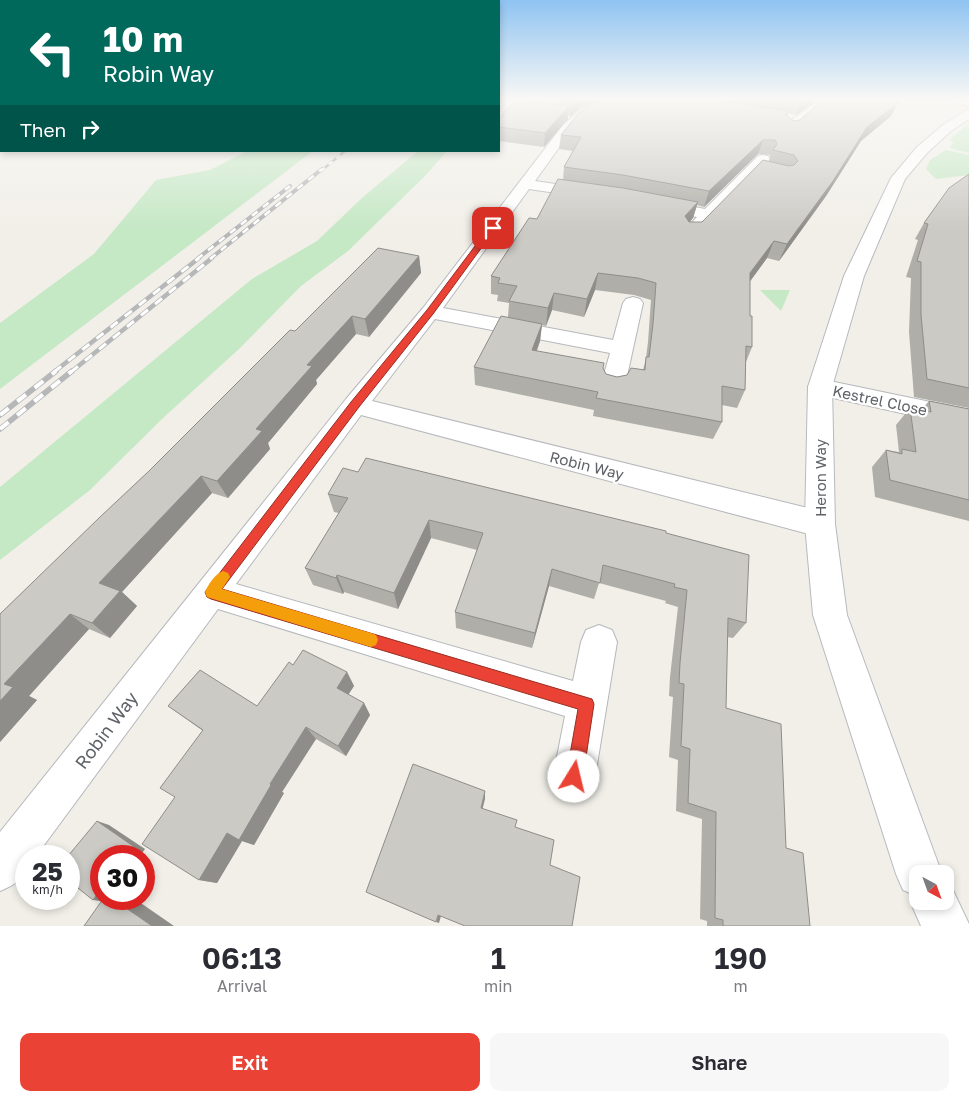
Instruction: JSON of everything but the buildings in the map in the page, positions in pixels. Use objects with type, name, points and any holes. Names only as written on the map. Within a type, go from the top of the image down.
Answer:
[{"type":"street","name":"Robin Way","points":[[0,868],[355,404],[430,312],[555,143]]},
{"type":"street","name":"Heron Way","points":[[916,865],[830,615],[820,524],[820,387],[854,276],[898,178],[930,143]]},
{"type":"street","points":[[691,233],[758,164],[773,172]]},
{"type":"street","points":[[524,184],[601,194]]},
{"type":"street","points":[[646,202],[709,215]]},
{"type":"street","points":[[613,385],[632,303]]},
{"type":"street","points":[[430,312],[621,348]]},
{"type":"street","name":"Kestrel Close","points":[[820,387],[969,419]]},
{"type":"street","name":"Robin Way","points":[[355,404],[820,524]]},
{"type":"street","points":[[211,592],[586,704]]},
{"type":"street","points":[[574,777],[599,642]]},
{"type":"street","points":[[938,910],[946,926]]},
{"type":"green space","points":[[953,143],[969,143],[969,153],[949,148]]},
{"type":"green space","points":[[946,150],[969,155],[969,175],[936,179],[926,169],[930,160]]},
{"type":"green space","points":[[245,152],[312,152],[0,389],[0,323],[94,254],[156,180],[210,170]]},
{"type":"green space","points":[[417,152],[446,152],[426,175],[348,251],[301,286],[239,349],[163,418],[90,490],[0,560],[0,487],[252,279],[317,241],[362,198]]},
{"type":"green space","points":[[760,290],[790,290],[781,311]]},
{"type":"railway","points":[[321,171],[344,152]]},
{"type":"railway","points":[[210,259],[322,169]]},
{"type":"railway","points":[[197,259],[290,186]]},
{"type":"railway","points":[[54,372],[199,258]]},
{"type":"railway","points":[[71,372],[212,258]]},
{"type":"railway","points":[[0,415],[56,371]]},
{"type":"railway","points":[[0,429],[72,371]]},
{"type":"slow traffic","points":[[223,577],[211,592],[371,640]]},
{"type":"route","points":[[493,228],[430,312],[355,404],[211,592],[586,704],[574,777]]}]
